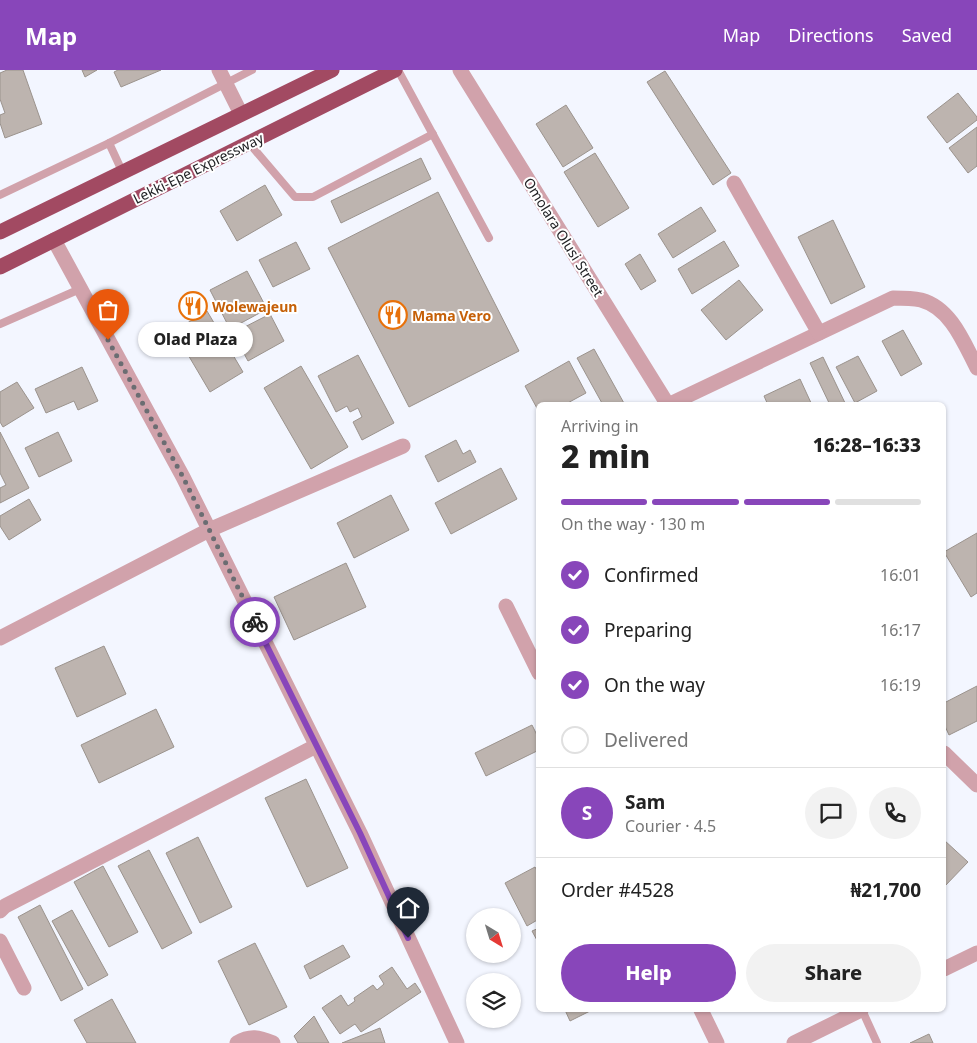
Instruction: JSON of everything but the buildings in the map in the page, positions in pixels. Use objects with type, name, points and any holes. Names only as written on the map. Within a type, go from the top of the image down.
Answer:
[{"type":"highway","name":"Lekki-Epe Expressway","points":[[0,267],[397,70]]},
{"type":"highway","points":[[0,232],[329,71]]},
{"type":"street","name":"Omolara Olusi Street","points":[[460,70],[666,402]]},
{"type":"street","points":[[222,77],[241,114]]},
{"type":"street","points":[[734,183],[819,333]]},
{"type":"street","points":[[54,240],[183,477],[360,833],[457,1043]]},
{"type":"street","points":[[674,402],[893,298],[920,300],[938,308],[957,329],[977,368]]},
{"type":"street","points":[[0,638],[209,530],[403,446]]},
{"type":"street","points":[[506,606],[536,668]]},
{"type":"street","points":[[0,911],[4,906],[316,746]]},
{"type":"street","points":[[946,755],[977,785]]},
{"type":"street","points":[[0,941],[24,988]]},
{"type":"street","points":[[946,968],[977,953]]},
{"type":"street","points":[[702,1012],[717,1043]]},
{"type":"street","points":[[794,1043],[858,1012]]},
{"type":"street","points":[[236,1043],[245,1038],[257,1037],[273,1043]]},
{"type":"lane","points":[[0,195],[109,143],[222,77],[252,70]]},
{"type":"lane","points":[[397,70],[489,238]]},
{"type":"lane","points":[[249,142],[295,197],[314,196],[433,134]]},
{"type":"lane","points":[[109,143],[122,171]]},
{"type":"lane","points":[[0,324],[80,289]]},
{"type":"lane","points":[[863,1012],[877,1043]]},
{"type":"way so far","points":[[108,340],[183,477],[255,622]]},
{"type":"place","name":"Wolewajeun","points":[[193,306]]},
{"type":"place","name":"Mama Vero","points":[[393,315]]},
{"type":"place","name":"Olad Plaza","points":[[108,340]]},
{"type":"route","points":[[255,622],[360,833],[408,938]]}]
